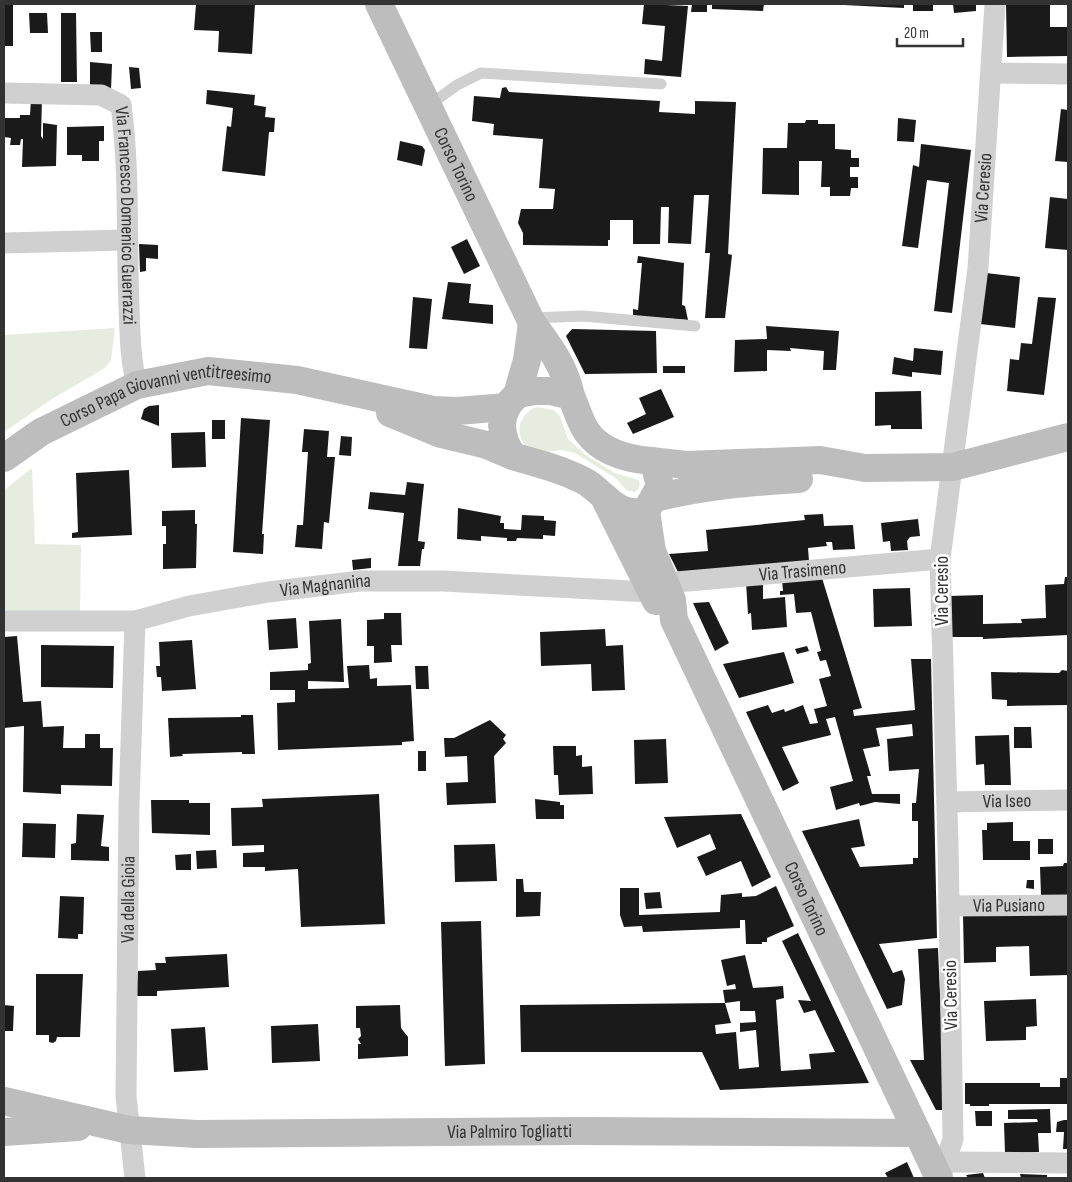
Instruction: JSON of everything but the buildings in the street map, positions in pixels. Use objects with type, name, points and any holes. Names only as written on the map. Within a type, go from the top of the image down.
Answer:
[{"type":"main road","name":"Corso Torino","points":[[379,4],[531,321],[557,356],[587,433],[601,445],[624,457],[651,461],[656,470],[660,486],[651,504],[652,550],[657,588]]},
{"type":"main road","points":[[513,456],[501,435],[502,422],[527,360],[531,321]]},
{"type":"main road","name":"Corso Papa Giovanni ventitreesimo","points":[[4,458],[40,432],[137,385],[208,371],[297,380],[433,410],[457,411],[512,401],[535,391],[550,391],[571,396]]},
{"type":"main road","name":"Corso Papa Giovanni ventitreesimo","points":[[336,389],[441,434],[487,445],[513,456],[566,473],[592,486],[606,501]]},
{"type":"main road","points":[[651,461],[686,465],[820,460],[865,468],[953,467],[1068,437]]},
{"type":"main road","points":[[606,501],[638,513],[651,504],[694,488],[728,483],[824,478],[865,468]]},
{"type":"main road","name":"Corso Torino","points":[[606,501],[657,588],[672,600],[674,620],[917,1133],[942,1173]]},
{"type":"main road","name":"Via Palmiro Togliatti","points":[[4,1101],[129,1130],[198,1134],[576,1130],[917,1133]]},
{"type":"main road","name":"Via Palmiro Togliatti","points":[[4,1132],[102,1125]]},
{"type":"street","name":"Via Ceresio","points":[[942,1173],[953,1140],[947,802],[940,559],[978,268],[995,4]]},
{"type":"street","points":[[991,73],[1068,74]]},
{"type":"street","name":"Via Francesco Domenico Guerrazzi","points":[[4,93],[101,96],[121,105],[127,147],[126,240],[132,363],[137,385]]},
{"type":"street","points":[[4,243],[126,240]]},
{"type":"street","name":"Via Trasimeno","points":[[657,588],[940,559]]},
{"type":"street","name":"Via Magnanina","points":[[4,621],[135,621],[189,606],[268,592],[360,582],[443,581],[657,588]]},
{"type":"street","name":"Via della Gioia","points":[[135,621],[129,815],[126,1086],[135,1178]]},
{"type":"street","name":"Via Iseo","points":[[947,802],[1068,800]]},
{"type":"street","name":"Via Pusiano","points":[[949,906],[1068,905]]},
{"type":"street","points":[[942,1173],[1068,1164]]},
{"type":"lane","points":[[428,106],[457,85],[481,73],[660,84]]},
{"type":"lane","points":[[531,321],[583,316],[695,326]]},
{"type":"shaded area","points":[[115,328],[111,360],[105,368],[52,399],[4,432],[4,335]]},
{"type":"shaded area","points":[[536,407],[554,410],[560,416],[568,439],[587,456],[615,473],[638,480],[640,483],[638,490],[634,492],[626,490],[617,479],[575,453],[562,450],[547,452],[529,450],[521,438],[520,426],[525,415]]},
{"type":"shaded area","points":[[32,468],[35,544],[81,545],[80,614],[4,613],[4,490]]}]
